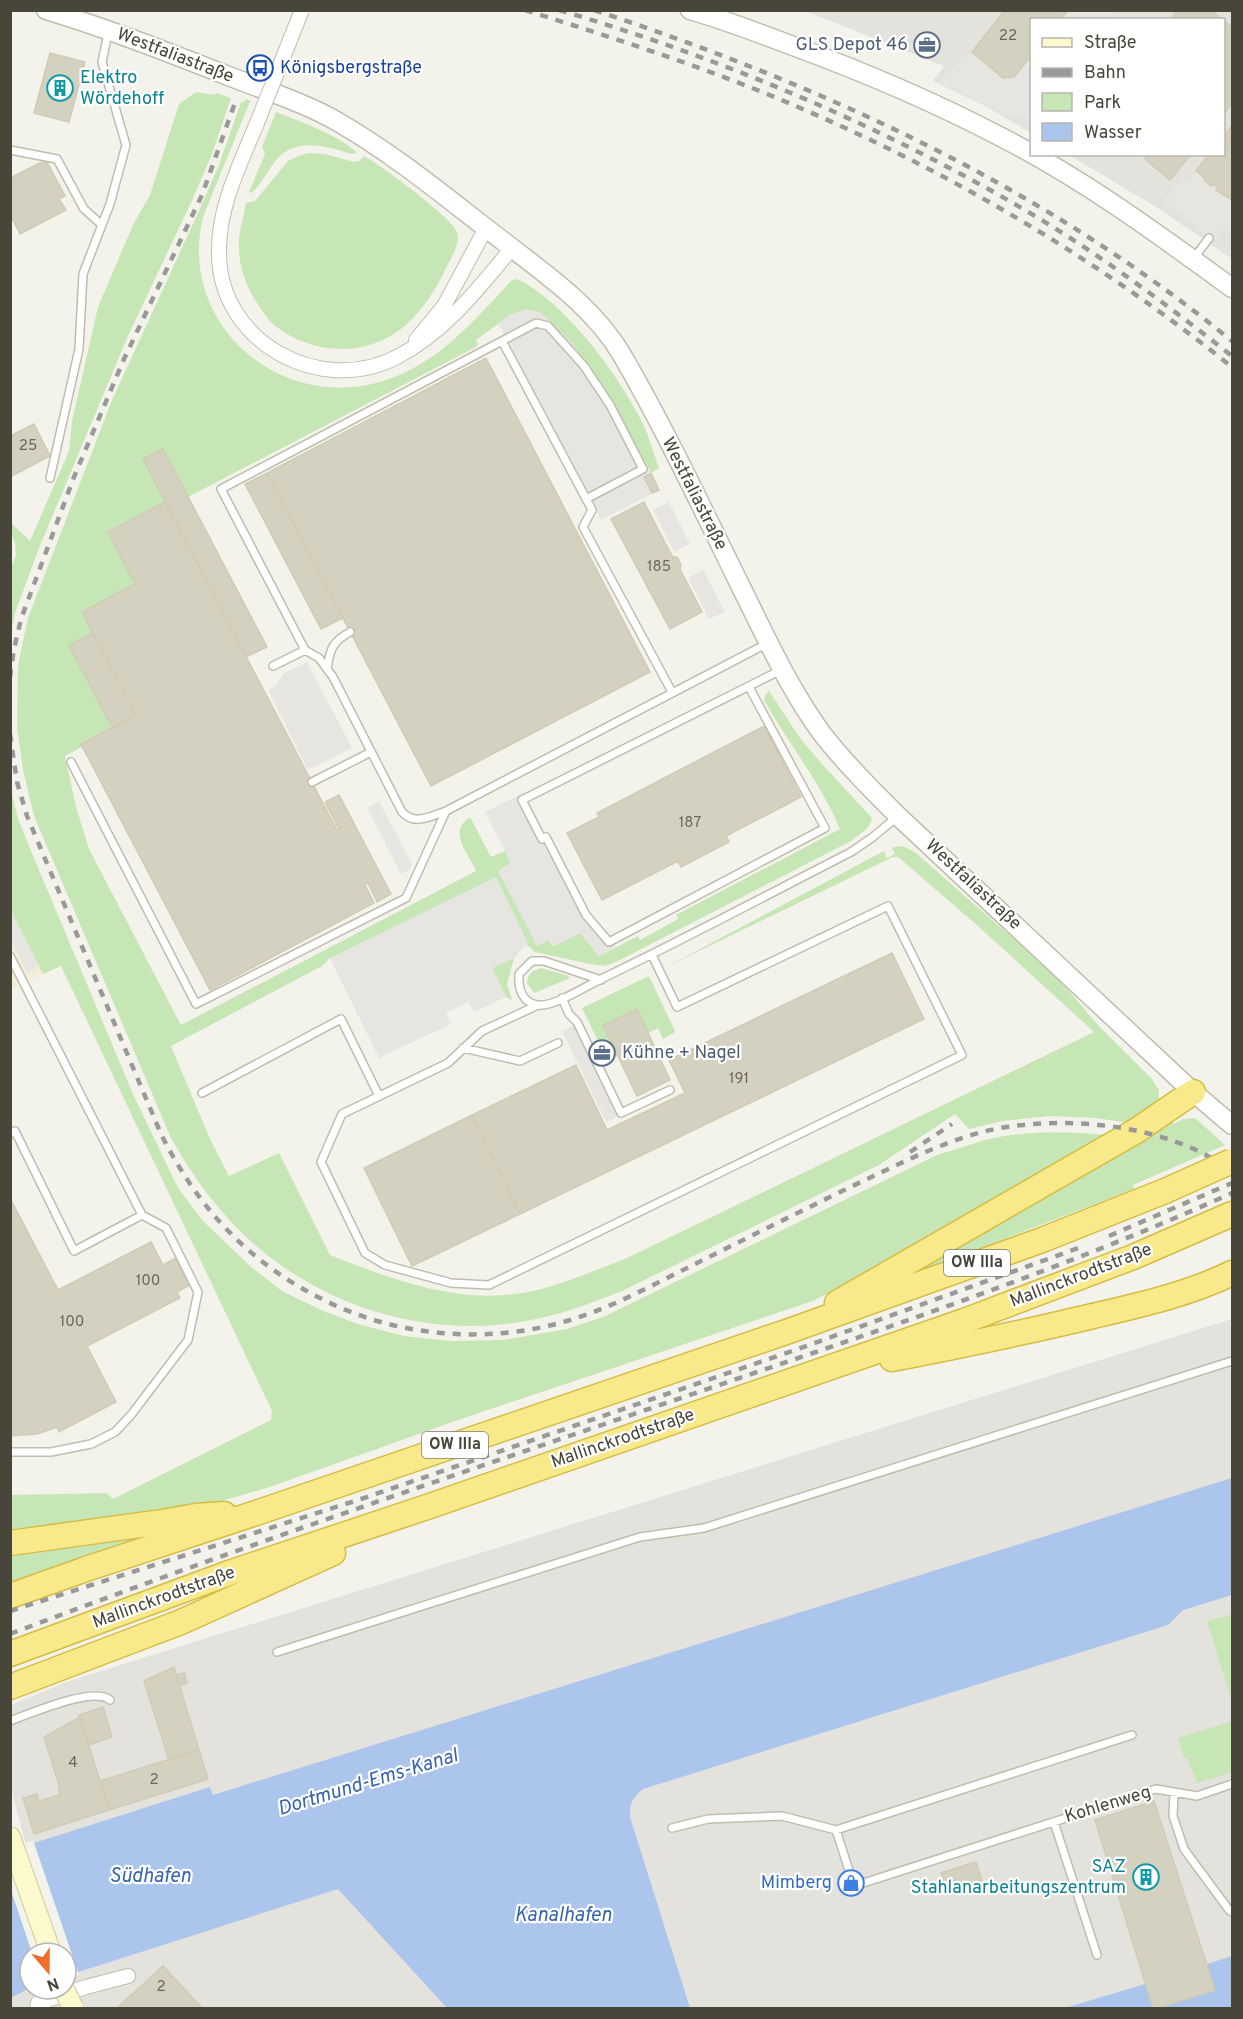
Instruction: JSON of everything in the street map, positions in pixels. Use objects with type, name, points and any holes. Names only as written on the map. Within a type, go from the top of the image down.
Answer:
[{"type":"highway","points":[[789,1331],[1136,1131],[1193,1092]]},
{"type":"highway","name":"OW IIIa","points":[[259,1512],[789,1331],[1042,1240],[1233,1161]]},
{"type":"highway","name":"Mallinckrodtstraße","points":[[10,1654],[229,1573],[427,1507],[1059,1286],[1233,1214]]},
{"type":"highway","points":[[801,1377],[1123,1309],[1215,1281],[1233,1273]]},
{"type":"highway","points":[[10,1687],[181,1622],[340,1550],[427,1507]]},
{"type":"highway","points":[[10,1543],[196,1516],[259,1512]]},
{"type":"highway","points":[[10,1596],[259,1512]]},
{"type":"main road","points":[[10,1837],[47,1941]]},
{"type":"street","name":"Westfaliastraße","points":[[46,10],[109,30],[295,102],[334,120],[370,141],[567,292],[599,324],[620,352],[768,643],[823,735],[861,779],[898,816],[1193,1092],[1233,1125]]},
{"type":"street","points":[[302,10],[230,191],[219,234],[220,267],[228,296],[234,309],[252,332],[285,357],[313,368],[358,369],[385,362],[405,352],[445,324],[512,248]]},
{"type":"street","points":[[690,10],[724,15],[899,88],[1001,137],[1030,154]]},
{"type":"street","points":[[1034,156],[1082,184],[1194,258],[1233,288]]},
{"type":"street","points":[[405,352],[444,306],[486,228]]},
{"type":"street","points":[[37,2008],[38,2003],[128,1976]]},
{"type":"lane","points":[[50,478],[79,349],[83,274],[110,204],[126,145],[102,62],[109,30]]},
{"type":"lane","points":[[10,150],[57,159],[84,209],[102,225]]},
{"type":"lane","points":[[1194,258],[1209,238]]},
{"type":"lane","points":[[586,499],[643,469],[610,405],[584,366],[548,326],[536,323],[220,489],[305,650],[320,658],[327,669],[402,812],[408,818],[421,820],[446,811],[768,643]]},
{"type":"lane","points":[[502,341],[592,510],[583,527],[672,692]]},
{"type":"lane","points":[[327,669],[329,650],[339,638],[350,632]]},
{"type":"lane","points":[[273,666],[305,650]]},
{"type":"lane","points":[[748,687],[825,828],[609,942],[585,915],[546,837],[542,839],[522,800],[783,669]]},
{"type":"lane","points":[[312,782],[371,752]]},
{"type":"lane","points":[[71,762],[196,1004],[406,898],[446,811]]},
{"type":"lane","points":[[652,955],[677,1007],[888,906],[962,1055],[489,1285],[451,1283],[418,1275],[385,1265],[365,1253],[321,1162],[342,1114],[448,1063],[482,1031],[538,1005],[548,1004],[601,980],[851,852],[898,816]]},
{"type":"lane","points":[[10,1452],[51,1452],[91,1444],[116,1432],[188,1340],[198,1292],[166,1228],[141,1215],[12,961]]},
{"type":"lane","points":[[538,1005],[528,1001],[522,995],[518,984],[519,974],[532,961],[544,961],[601,980]]},
{"type":"lane","points":[[562,998],[569,1014],[577,1022],[621,1113],[670,1090]]},
{"type":"lane","points":[[202,1093],[341,1019],[379,1096]]},
{"type":"lane","points":[[464,1048],[520,1061],[558,1043]]},
{"type":"lane","points":[[10,1134],[15,1131],[74,1251],[141,1215]]},
{"type":"lane","points":[[277,1652],[640,1537],[704,1528],[1233,1361]]},
{"type":"lane","points":[[10,1721],[90,1695],[105,1695],[110,1700]]},
{"type":"lane","points":[[672,1828],[708,1819],[782,1816],[836,1830],[1132,1735]]},
{"type":"lane","name":"Kohlenweg","points":[[836,1830],[854,1886],[1156,1789],[1197,1796],[1233,1784]]},
{"type":"lane","points":[[1174,1793],[1173,1816],[1184,1849],[1229,1910],[1233,1912]]},
{"type":"lane","points":[[1054,1822],[1097,1955]]},
{"type":"shaded area","points":[[1068,10],[1113,11],[1120,18],[1062,18]]},
{"type":"shaded area","points":[[805,11],[1232,11],[1232,259],[1156,207],[1071,156],[1225,156],[1225,18],[1030,18],[1030,132],[987,107],[933,81],[944,66]]},
{"type":"shaded area","points":[[972,52],[1003,78],[1014,77],[1030,56],[1030,118],[1024,114],[1021,119],[1003,113],[938,82]]},
{"type":"shaded area","points":[[1196,171],[1204,178],[1203,180],[1232,201],[1232,233],[1225,227],[1214,241],[1164,200],[1182,179],[1187,183]]},
{"type":"shaded area","points":[[527,309],[540,312],[572,343],[604,387],[659,490],[601,520],[498,323],[512,314]]},
{"type":"shaded area","points":[[669,502],[690,544],[674,552],[653,510]]},
{"type":"shaded area","points":[[703,570],[725,612],[709,619],[688,578]]},
{"type":"shaded area","points":[[307,662],[352,748],[308,770],[268,690],[275,687],[284,673]]},
{"type":"shaded area","points":[[523,793],[542,833],[546,832],[588,913],[616,947],[599,956],[580,933],[554,946],[550,940],[537,946],[498,871],[511,863],[485,812]]},
{"type":"shaded area","points":[[379,801],[412,864],[409,870],[401,874],[367,808]]},
{"type":"shaded area","points":[[496,877],[528,943],[514,958],[492,968],[506,997],[474,1012],[468,1002],[446,1013],[451,1024],[379,1058],[330,958]]},
{"type":"shaded area","points":[[10,911],[43,974],[11,989],[10,989]]},
{"type":"shaded area","points":[[11,911],[39,967],[27,973],[11,941]]},
{"type":"shaded area","points":[[575,1025],[619,1116],[606,1122],[562,1031]]},
{"type":"shaded area","points":[[1232,1319],[1232,2008],[11,2008],[11,1924],[50,1909],[24,1838],[11,1788],[11,1705],[69,1681]]},
{"type":"green space","points":[[196,92],[215,95],[216,93],[231,98],[212,154],[195,194],[128,336],[39,548],[15,613],[11,633],[11,568],[16,555],[11,523],[30,541],[69,451],[72,421],[98,307],[133,225],[150,195],[179,104]]},
{"type":"green space","points":[[246,99],[251,101],[203,217],[199,256],[206,292],[221,324],[245,351],[274,371],[308,384],[345,388],[383,381],[421,364],[454,340],[511,281],[517,279],[535,289],[553,304],[588,340],[604,361],[641,420],[659,468],[651,473],[604,387],[512,314],[476,340],[478,344],[476,347],[188,497],[163,449],[143,460],[165,502],[135,584],[82,612],[93,633],[69,645],[112,727],[81,743],[82,747],[65,756],[76,807],[89,849],[181,1025],[476,871],[460,836],[463,823],[470,817],[491,857],[505,851],[511,863],[499,871],[553,946],[580,933],[599,956],[638,936],[640,940],[678,919],[676,915],[840,829],[814,779],[764,700],[769,691],[800,738],[872,818],[867,828],[851,841],[605,966],[535,952],[527,945],[528,943],[330,958],[322,966],[171,1046],[210,1139],[229,1176],[279,1153],[330,1255],[376,1273],[448,1292],[497,1296],[522,1293],[562,1283],[627,1258],[1094,1032],[898,857],[893,857],[668,966],[884,851],[887,858],[895,854],[892,848],[899,846],[916,853],[1058,978],[1096,1023],[1151,1078],[1159,1090],[1159,1101],[1151,1112],[1130,1123],[1095,1118],[1050,1116],[1003,1121],[969,1129],[955,1114],[879,1165],[622,1291],[547,1317],[491,1325],[446,1325],[402,1318],[358,1306],[317,1288],[279,1264],[244,1235],[214,1202],[196,1179],[171,1138],[34,816],[23,770],[17,727],[18,665],[28,618],[112,400],[219,165],[241,102]]},
{"type":"green space","points":[[276,112],[331,135],[357,153],[352,154],[313,145],[294,148],[277,159],[256,189],[252,193],[249,192],[265,154],[262,147]]},
{"type":"green space","points":[[309,153],[325,154],[354,162],[364,156],[428,203],[451,223],[458,235],[453,254],[426,303],[397,332],[367,346],[334,349],[303,342],[288,334],[274,325],[266,316],[255,300],[244,275],[239,257],[239,239],[246,203],[255,201],[288,161]]},
{"type":"green space","points":[[10,786],[18,819],[34,858],[133,1094],[178,1188],[203,1221],[250,1266],[282,1291],[321,1310],[358,1324],[404,1336],[451,1341],[503,1340],[567,1329],[603,1317],[937,1155],[985,1140],[1016,1134],[1063,1132],[1109,1135],[865,1275],[813,1301],[458,1420],[270,1487],[198,1508],[11,1533],[11,1495],[107,1493],[113,1499],[271,1420],[272,1411],[61,966],[43,974],[11,911]]},
{"type":"green space","points":[[514,958],[507,984],[512,1000],[506,997],[492,968]]},
{"type":"green space","points":[[541,968],[569,976],[568,979],[534,993],[527,983],[528,976]]},
{"type":"green space","points":[[649,976],[674,1033],[663,1039],[658,1028],[648,1033],[636,1009],[603,1025],[617,1055],[607,1060],[582,1008]]},
{"type":"green space","points":[[1195,1118],[1225,1145],[1133,1185],[1134,1189],[891,1282],[1171,1119],[1174,1124],[1183,1119]]},
{"type":"green space","points":[[155,1533],[136,1542],[90,1554],[11,1583],[11,1553]]},
{"type":"green space","points":[[1232,1614],[1232,1701],[1207,1621]]},
{"type":"green space","points":[[1232,1721],[1232,1772],[1197,1783],[1187,1758],[1184,1758],[1178,1738]]},
{"type":"water","name":"Südhafen","points":[[1232,1478],[1232,1595],[1183,1610],[1168,1625],[639,1792],[632,1801],[630,1817],[690,2008],[447,2008],[338,1889],[78,1972],[78,1941],[18,1941],[18,1994],[11,1998],[11,1853],[34,1843],[210,1787],[213,1795]]},
{"type":"water","points":[[1232,1956],[1232,2008],[1158,2008],[1215,1991],[1207,1964]]},
{"type":"water","points":[[1145,1984],[1153,2008],[1065,2008]]},
{"type":"pier","points":[[33,1840],[67,1941],[28,1941],[10,1887],[10,1850]]},
{"type":"building","points":[[1005,10],[1068,10],[1062,18],[1030,18],[1030,57],[1014,77],[1003,78],[972,52]]},
{"type":"building","points":[[1177,10],[1211,10],[1220,18],[1171,18]]},
{"type":"building","points":[[1225,21],[1232,28],[1232,103],[1225,113]]},
{"type":"building","name":"Elektro Wördehoff","points":[[50,53],[85,62],[69,122],[34,113]]},
{"type":"building","points":[[1232,125],[1232,141],[1225,135]]},
{"type":"building","points":[[1225,135],[1232,141],[1232,200],[1216,190],[1218,188],[1213,184],[1211,186],[1196,171],[1207,156],[1225,156]]},
{"type":"building","points":[[1147,156],[1189,156],[1170,180],[1145,159]]},
{"type":"building","points":[[46,160],[65,196],[59,199],[66,210],[20,234],[13,220],[10,220],[10,178]]},
{"type":"building","points":[[486,358],[650,672],[431,786],[267,473]]},
{"type":"building","points":[[34,424],[50,456],[10,477],[10,436]]},
{"type":"building","points":[[163,449],[267,647],[246,657],[143,459]]},
{"type":"building","points":[[267,473],[343,618],[321,629],[245,484]]},
{"type":"building","points":[[651,473],[659,490],[652,493],[644,477]]},
{"type":"building","points":[[165,502],[337,830],[339,829],[325,802],[339,795],[391,894],[377,902],[368,883],[365,885],[374,903],[210,990],[81,744],[136,715],[82,612],[135,584],[108,532]]},
{"type":"building","points":[[644,502],[672,556],[678,558],[680,569],[702,612],[670,629],[611,519]]},
{"type":"building","points":[[93,633],[136,715],[112,727],[69,645]]},
{"type":"building","points":[[764,726],[801,797],[726,836],[729,842],[681,867],[678,861],[602,900],[567,833],[599,817],[597,813]]},
{"type":"building","points":[[892,953],[924,1019],[520,1214],[472,1115],[576,1065],[607,1130],[685,1093],[669,1060]]},
{"type":"building","points":[[637,1009],[670,1080],[637,1096],[603,1025]]},
{"type":"building","points":[[472,1115],[520,1214],[412,1266],[364,1168]]},
{"type":"building","points":[[10,1198],[58,1290],[151,1242],[163,1265],[176,1258],[190,1285],[177,1292],[180,1298],[87,1346],[116,1402],[59,1432],[57,1427],[37,1434],[10,1436]]},
{"type":"building","points":[[174,1667],[199,1750],[169,1760],[144,1681]]},
{"type":"building","points":[[184,1673],[187,1683],[179,1686],[176,1675]]},
{"type":"building","points":[[103,1707],[112,1737],[89,1745],[79,1715]]},
{"type":"building","points":[[80,1717],[109,1810],[34,1834],[23,1798],[37,1794],[39,1801],[60,1795],[58,1788],[60,1788],[44,1737]]},
{"type":"building","points":[[199,1750],[208,1779],[109,1810],[100,1781]]},
{"type":"building","name":"SAZ Stahlanarbeitungszentrum","points":[[1154,1801],[1215,1990],[1158,2008],[1153,2008],[1095,1820]]},
{"type":"building","points":[[976,1862],[982,1881],[947,1891],[941,1873]]},
{"type":"building","points":[[163,1966],[202,2008],[117,2008]]},
{"type":"railway","points":[[525,10],[629,43],[731,80],[798,107],[913,161],[1024,222],[1078,256],[1182,328],[1232,367]]},
{"type":"railway","points":[[559,10],[620,29],[739,72],[857,122],[914,150],[1025,210],[1079,244],[1157,298],[1232,356]]},
{"type":"railway","points":[[594,10],[765,72],[929,146],[1008,188],[1085,235],[1160,285],[1232,341]]},
{"type":"railway","points":[[10,677],[21,619],[74,477],[124,359],[202,195],[236,100]]},
{"type":"railway","points":[[10,734],[17,782],[27,816],[161,1134],[176,1162],[210,1211],[251,1253],[300,1287],[356,1314],[417,1330],[448,1334],[510,1332],[540,1328],[570,1320],[635,1294],[916,1156],[969,1136],[1006,1127],[1078,1123],[1127,1129],[1151,1134],[1196,1150],[1232,1172]]},
{"type":"railway","points":[[910,1152],[952,1124]]},
{"type":"railway","points":[[1109,1236],[1232,1183]]},
{"type":"railway","points":[[10,1634],[275,1537],[978,1295],[1106,1246],[1232,1193]]},
{"type":"railway","points":[[10,1611],[361,1499],[798,1349],[1084,1246]]},
{"type":"place","name":"GLS Depot 46","points":[[927,45]]},
{"type":"place","name":"Königsbergstraße","points":[[260,68]]},
{"type":"place","name":"Elektro Wördehoff","points":[[60,88]]},
{"type":"place","name":"Kühne + Nagel","points":[[602,1053]]},
{"type":"place","name":"SAZ Stahlanarbeitungszentrum","points":[[1146,1877]]},
{"type":"place","name":"Mimberg","points":[[851,1883]]},
{"type":"water label","name":"Dortmund-Ems-Kanal","points":[[368,1783]]},
{"type":"water label","name":"Kanalhafen","points":[[563,1916]]}]
